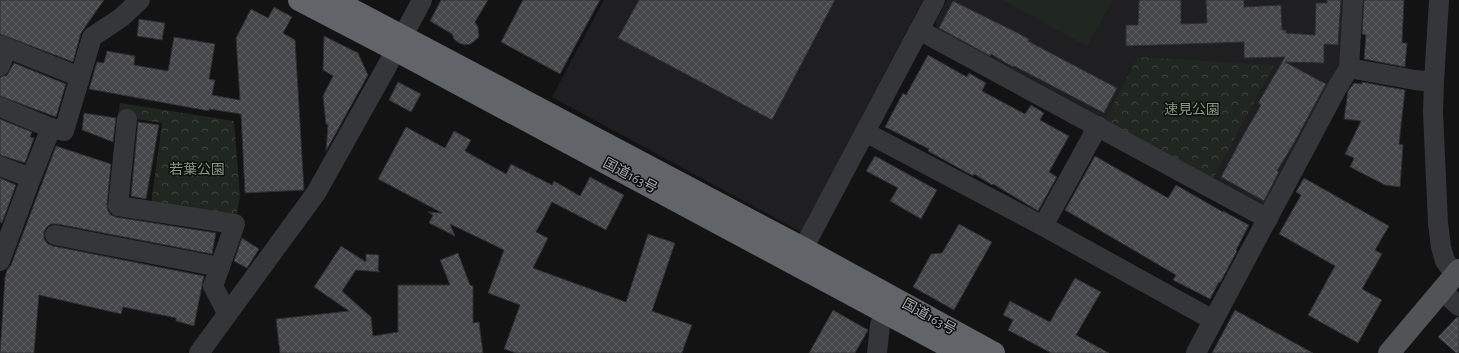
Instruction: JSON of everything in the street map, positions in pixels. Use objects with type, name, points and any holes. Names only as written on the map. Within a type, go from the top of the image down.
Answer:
[{"type":"highway","name":"国道163号","points":[[299,0],[399,44],[799,256],[994,353]]},
{"type":"highway","name":"国道163号","points":[[334,0],[399,44]]},
{"type":"highway","name":"国道163号","points":[[799,256],[885,313],[960,353]]},
{"type":"main road","points":[[1389,353],[1457,272]]},
{"type":"street","points":[[0,107],[64,132],[92,37],[122,17],[140,0]]},
{"type":"street","points":[[199,353],[227,312],[316,193],[422,0]]},
{"type":"street","points":[[799,256],[935,0]]},
{"type":"street","points":[[1196,353],[1349,68],[1353,0]]},
{"type":"street","points":[[1439,0],[1433,112],[1438,229],[1441,247],[1446,261],[1457,272]]},
{"type":"street","points":[[919,30],[1268,219]]},
{"type":"street","points":[[2,53],[80,77]]},
{"type":"street","points":[[1349,68],[1434,82]]},
{"type":"street","points":[[127,119],[118,206],[235,224],[213,286],[227,312]]},
{"type":"street","points":[[1043,226],[1098,126]]},
{"type":"street","points":[[0,261],[5,234],[51,128]]},
{"type":"street","points":[[865,132],[1043,226],[1213,320]]},
{"type":"street","points":[[0,166],[30,178]]},
{"type":"street","points":[[55,235],[220,267]]},
{"type":"street","points":[[1442,291],[1459,306]]},
{"type":"street","points":[[877,353],[880,325],[885,313]]},
{"type":"shaded area","points":[[604,0],[923,0],[801,232],[552,97]]},
{"type":"shaded area","points":[[947,0],[1346,0],[1343,56],[1266,208],[937,32],[936,21]]},
{"type":"green space","points":[[1002,0],[1113,0],[1087,46]]},
{"type":"green space","name":"速見公園","points":[[1138,57],[1274,65],[1212,180],[1105,120]]},
{"type":"green space","name":"若葉公園","points":[[120,103],[234,121],[240,195],[236,219],[151,204],[162,123],[118,116]]},
{"type":"building","points":[[0,0],[104,0],[81,33],[73,62],[0,34]]},
{"type":"building","points":[[441,0],[488,0],[475,22],[478,27],[479,37],[471,44],[465,45],[459,43],[454,39],[452,34],[430,21]]},
{"type":"building","points":[[523,0],[600,0],[560,74],[501,42]]},
{"type":"building","points":[[639,0],[835,0],[772,120],[618,38]]},
{"type":"building","points":[[1139,0],[1181,0],[1181,24],[1207,23],[1206,0],[1244,0],[1244,7],[1281,5],[1282,30],[1286,30],[1286,33],[1315,35],[1316,3],[1327,3],[1327,0],[1341,0],[1338,45],[1324,44],[1324,63],[1285,62],[1326,84],[1277,171],[1279,172],[1264,201],[1221,177],[1261,105],[1258,103],[1285,57],[1244,58],[1244,42],[1126,46],[1126,25],[1138,25]]},
{"type":"building","points":[[1364,0],[1404,0],[1402,43],[1407,43],[1405,67],[1364,59],[1366,35],[1362,34]]},
{"type":"building","points":[[953,1],[1029,39],[1028,41],[1117,88],[1104,113],[1014,66],[1013,67],[991,54],[990,56],[939,28]]},
{"type":"building","points":[[274,7],[292,17],[283,33],[295,40],[304,190],[245,193],[241,114],[209,109],[209,111],[89,89],[97,62],[104,63],[107,51],[135,56],[134,65],[168,71],[174,37],[215,44],[209,79],[215,80],[212,95],[240,100],[236,38],[251,9],[268,18]]},
{"type":"building","points":[[139,19],[165,23],[162,40],[137,36]]},
{"type":"building","points":[[324,36],[358,53],[368,75],[326,151],[328,125],[326,124],[323,96],[333,76],[323,70]]},
{"type":"building","points":[[928,55],[967,77],[969,73],[986,83],[982,91],[1025,114],[1031,105],[1044,113],[1040,120],[1069,136],[1049,172],[1057,177],[1038,211],[993,184],[992,185],[974,174],[973,176],[928,151],[929,149],[885,127],[903,93],[906,95]]},
{"type":"building","points":[[14,63],[66,84],[56,117],[0,96],[0,77],[7,75]]},
{"type":"building","points":[[398,82],[421,94],[411,112],[389,100]]},
{"type":"building","points":[[1362,82],[1405,90],[1399,144],[1403,145],[1400,187],[1385,185],[1350,167],[1354,158],[1345,154],[1361,121],[1344,119],[1348,91],[1354,83],[1362,84]]},
{"type":"building","points":[[84,113],[116,118],[113,142],[82,130]]},
{"type":"building","points":[[0,119],[32,132],[30,137],[34,138],[25,163],[0,155]]},
{"type":"building","points":[[138,122],[159,125],[146,199],[131,196]]},
{"type":"building","points":[[406,127],[445,148],[454,131],[471,140],[465,151],[506,174],[511,164],[552,185],[554,181],[580,196],[590,177],[624,195],[606,230],[552,202],[536,232],[548,238],[533,268],[626,302],[648,234],[675,243],[652,311],[692,325],[682,353],[516,353],[504,349],[520,305],[488,293],[504,250],[450,224],[455,236],[429,223],[433,215],[428,212],[442,213],[378,179]]},
{"type":"building","points":[[56,146],[111,164],[107,205],[108,211],[111,215],[216,233],[212,254],[57,224],[51,224],[44,232],[44,239],[48,244],[53,246],[204,276],[194,326],[176,321],[176,318],[123,307],[121,314],[39,295],[34,353],[0,353],[5,277],[7,270],[11,265]]},
{"type":"building","points":[[875,156],[937,190],[921,219],[890,201],[898,188],[866,171]]},
{"type":"building","points":[[1095,156],[1168,198],[1176,185],[1249,225],[1236,250],[1237,251],[1210,299],[1173,280],[1176,275],[1065,210]]},
{"type":"building","points":[[0,178],[16,185],[2,223],[0,222]]},
{"type":"building","points":[[1304,178],[1389,226],[1375,250],[1382,254],[1362,289],[1382,300],[1358,343],[1308,315],[1335,266],[1279,234],[1301,195],[1296,192]]},
{"type":"building","points":[[959,224],[992,242],[954,310],[913,287],[931,254],[942,253]]},
{"type":"building","points":[[242,238],[259,249],[247,268],[234,261]]},
{"type":"building","points":[[341,246],[366,262],[366,254],[379,255],[378,270],[380,272],[356,270],[342,291],[371,317],[373,336],[398,332],[398,285],[450,285],[440,260],[458,253],[470,285],[473,286],[473,323],[479,322],[483,353],[280,353],[276,319],[349,311],[314,287]]},
{"type":"building","points":[[1075,278],[1101,292],[1076,335],[1109,353],[1051,353],[1008,330],[1013,320],[1003,315],[1010,301],[1050,322]]},
{"type":"building","points":[[833,310],[868,330],[855,353],[809,353]]},
{"type":"building","points":[[1235,310],[1313,353],[1212,353]]},
{"type":"building","points":[[1457,317],[1459,317],[1459,353],[1456,353],[1438,337]]}]
